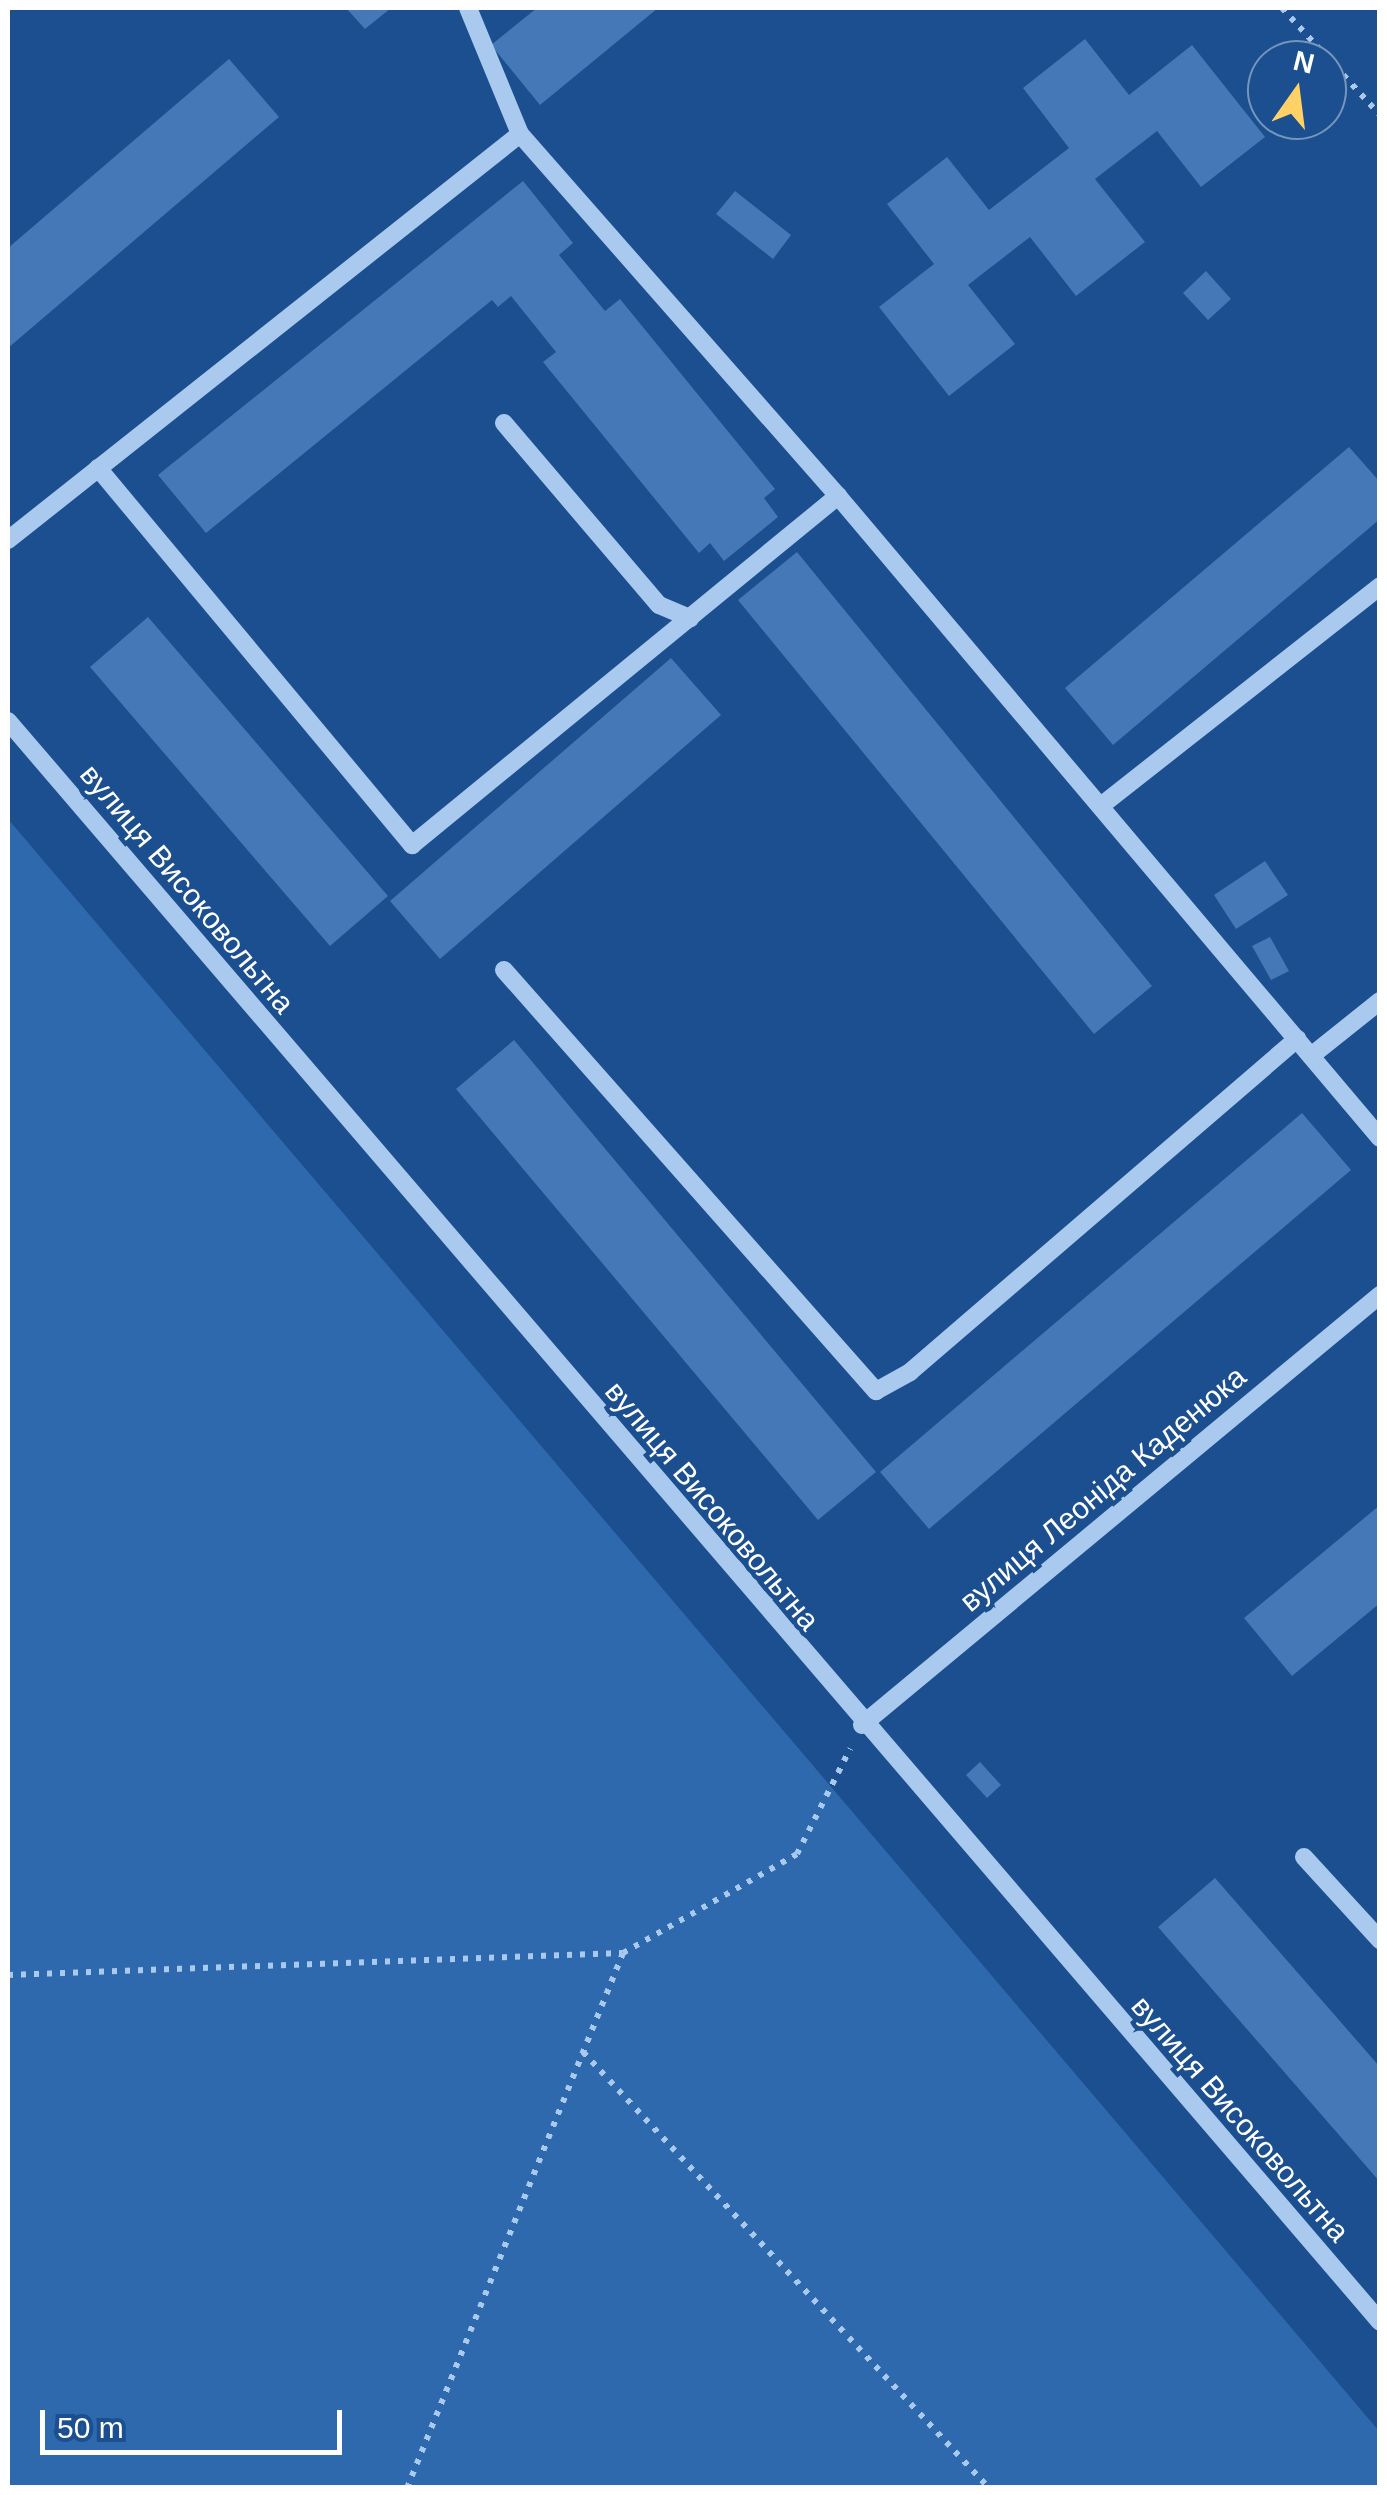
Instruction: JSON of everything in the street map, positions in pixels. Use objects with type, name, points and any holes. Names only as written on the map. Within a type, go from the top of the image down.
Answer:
[{"type":"street","points":[[468,8],[520,134],[838,496],[1380,1138]]},
{"type":"street","points":[[8,540],[520,134]]},
{"type":"street","points":[[504,424],[659,605],[690,618]]},
{"type":"street","points":[[98,468],[412,845],[838,496]]},
{"type":"street","points":[[1102,806],[1380,586]]},
{"type":"street","name":"вулиця Високовольтна","points":[[8,720],[862,1725],[1380,2322]]},
{"type":"street","points":[[504,970],[876,1391],[910,1372],[1297,1038]]},
{"type":"street","points":[[1311,1056],[1380,1001]]},
{"type":"street","name":"вулиця Леоніда Каденюка","points":[[862,1725],[1380,1295]]},
{"type":"street","points":[[1304,1857],[1380,1940]]},
{"type":"path","points":[[1282,8],[1380,115]]},
{"type":"path","points":[[8,1975],[622,1953],[797,1854],[862,1725]]},
{"type":"path","points":[[407,2488],[622,1953]]},
{"type":"path","points":[[583,2052],[989,2488]]},
{"type":"shaded area","points":[[8,819],[1379,2431],[1379,2487],[8,2487]]},
{"type":"building","points":[[346,8],[391,8],[365,29]]},
{"type":"building","points":[[537,8],[658,8],[540,105],[491,45]]},
{"type":"building","points":[[1085,39],[1129,95],[1192,45],[1247,114],[1247,140],[1261,140],[1201,187],[1157,131],[1095,179],[1145,242],[1076,296],[1030,237],[968,285],[1015,344],[949,396],[879,307],[934,264],[887,204],[947,157],[989,210],[1069,148],[1023,88]]},
{"type":"building","points":[[229,59],[279,117],[8,348],[8,248]]},
{"type":"building","points":[[523,181],[573,243],[559,255],[605,311],[620,299],[775,489],[764,498],[778,517],[724,561],[710,543],[699,553],[543,362],[556,352],[511,296],[498,307],[492,300],[206,533],[158,475]]},
{"type":"building","points":[[735,191],[791,235],[773,259],[716,214]]},
{"type":"building","points":[[1206,271],[1231,299],[1208,320],[1183,293]]},
{"type":"building","points":[[1349,447],[1380,482],[1380,519],[1113,745],[1065,688]]},
{"type":"building","points":[[797,552],[1152,986],[1094,1034],[738,600]]},
{"type":"building","points":[[148,617],[388,896],[330,946],[90,667]]},
{"type":"building","points":[[671,658],[721,715],[440,959],[390,901]]},
{"type":"building","points":[[1265,861],[1288,895],[1236,929],[1214,895]]},
{"type":"building","points":[[1270,937],[1289,971],[1271,980],[1252,946]]},
{"type":"building","points":[[514,1040],[876,1472],[818,1520],[456,1089]]},
{"type":"building","points":[[1302,1113],[1351,1170],[929,1529],[880,1472]]},
{"type":"building","points":[[1380,1505],[1380,1603],[1292,1676],[1244,1618]]},
{"type":"building","points":[[980,1762],[1001,1785],[987,1798],[966,1775]]},
{"type":"building","points":[[1215,1878],[1380,2067],[1380,2182],[1158,1927]]}]
